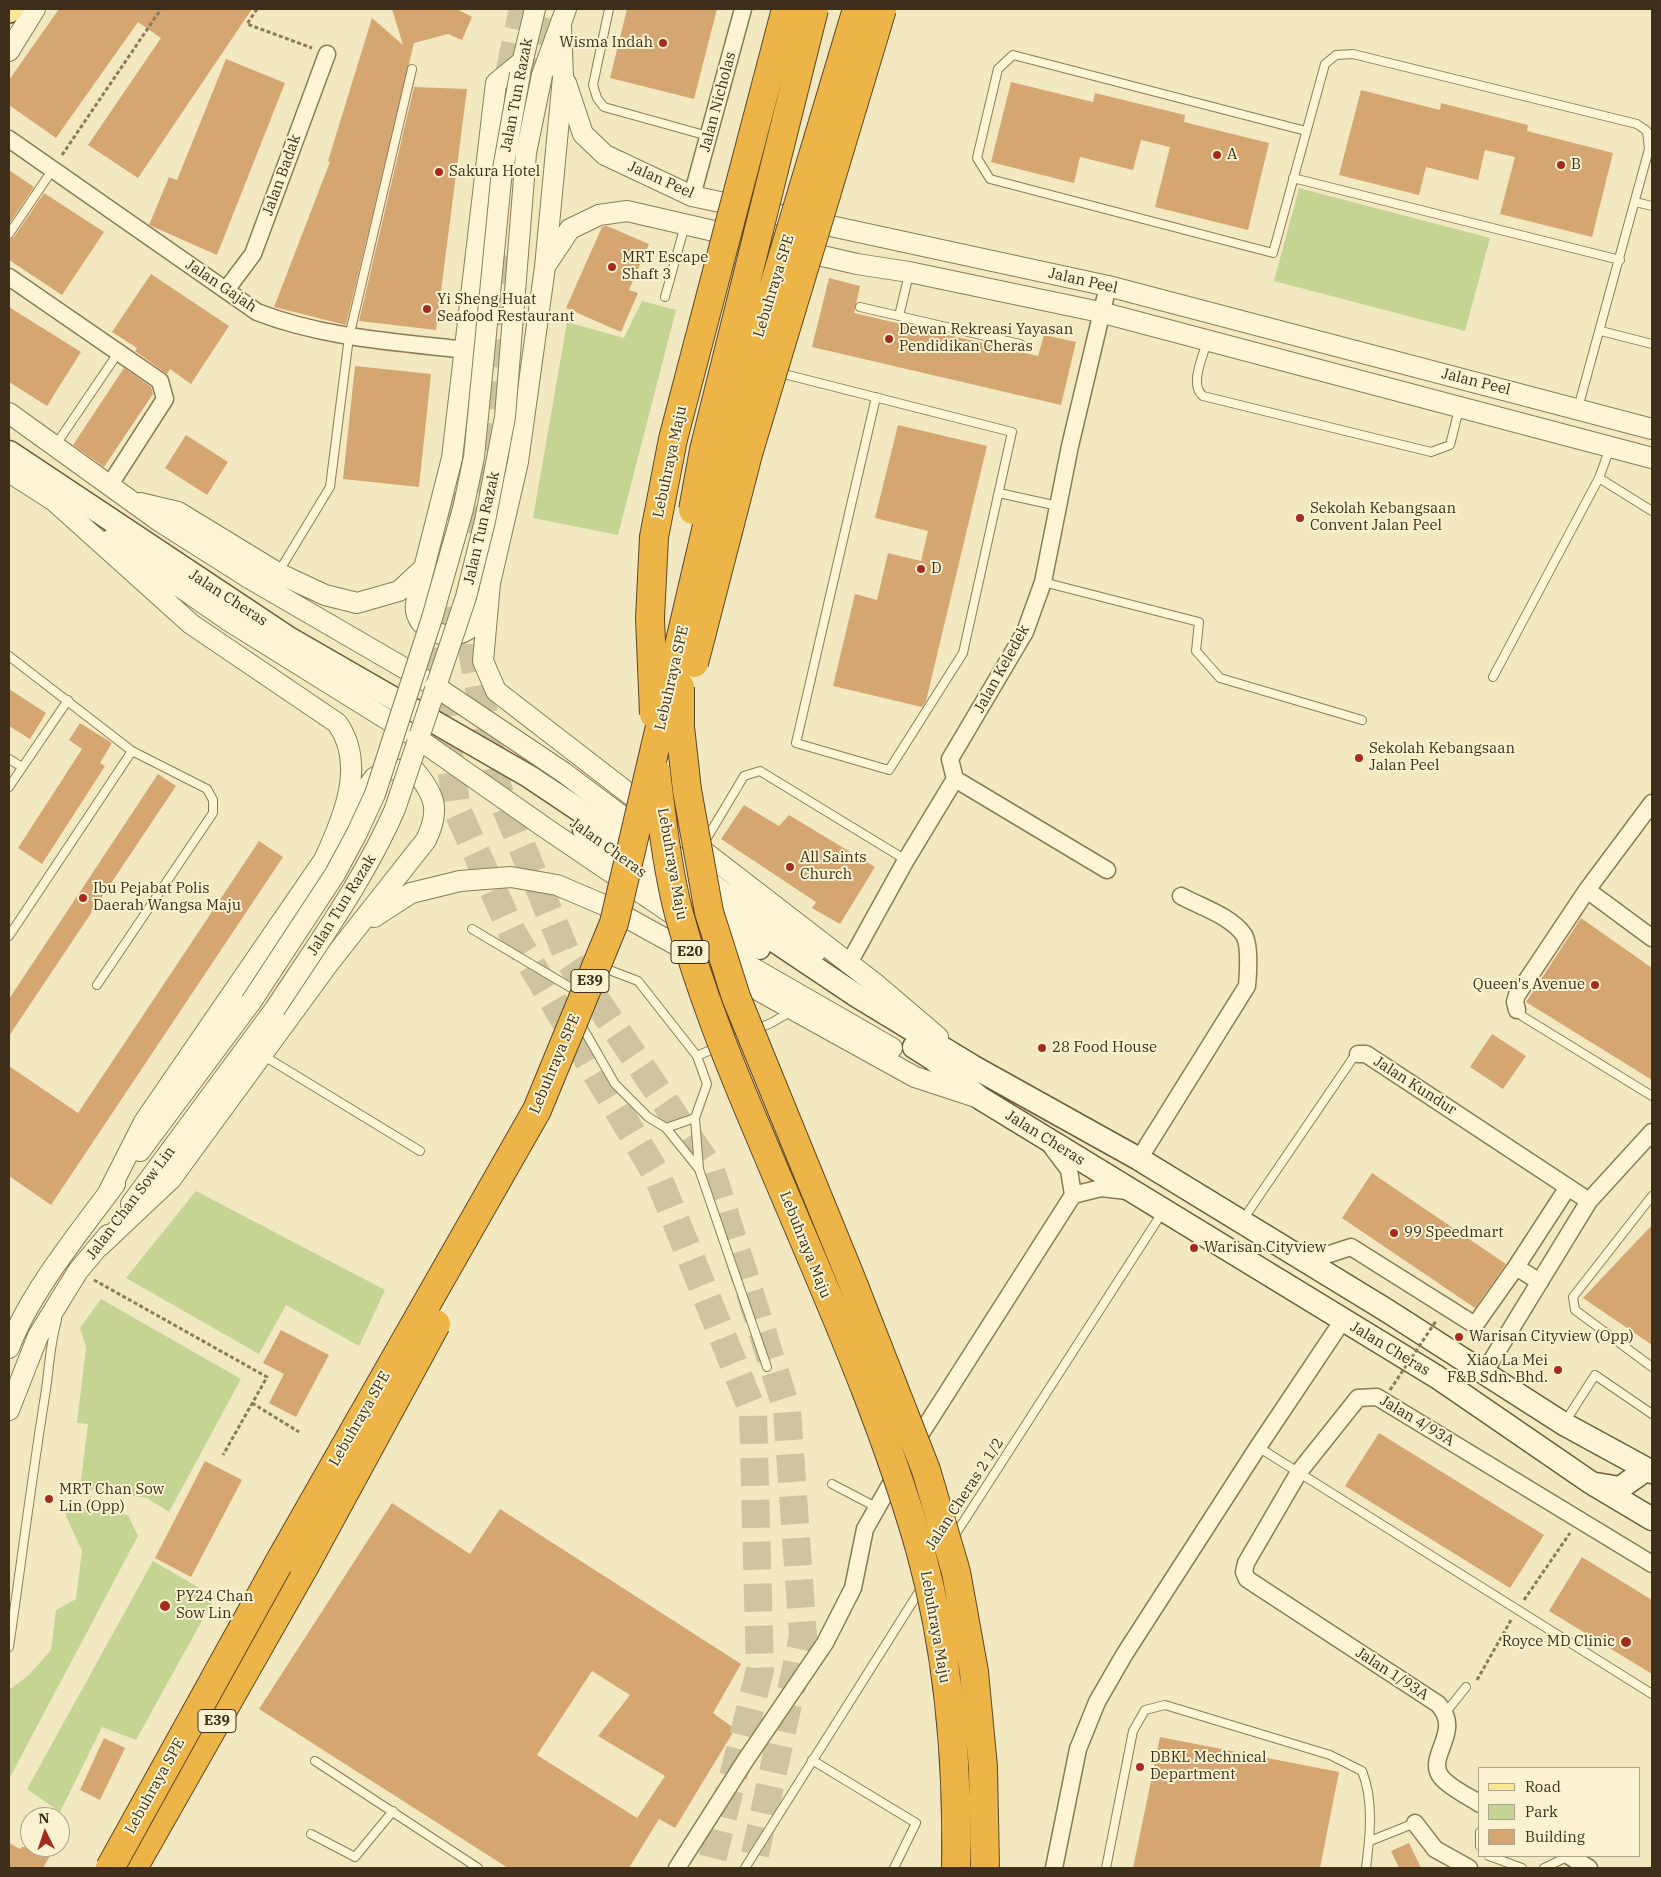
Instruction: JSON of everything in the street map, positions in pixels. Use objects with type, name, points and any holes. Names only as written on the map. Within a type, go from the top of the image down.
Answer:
[{"type":"highway","name":"Lebuhraya Maju","points":[[786,9],[673,439],[654,537],[650,618],[656,771],[665,839],[678,911],[716,1032],[890,1453],[920,1550],[933,1604],[955,1758],[956,1868]]},
{"type":"highway","name":"Lebuhraya Maju","points":[[814,9],[704,450],[688,537],[679,627],[680,727],[687,790],[709,912],[736,997],[850,1276],[926,1470],[956,1572],[974,1672],[984,1767],[985,1868]]},
{"type":"highway","name":"Lebuhraya SPE","points":[[110,1868],[280,1559],[537,1110],[614,923],[725,449],[857,9]]},
{"type":"highway","name":"Lebuhraya SPE","points":[[133,1868],[304,1568],[552,1109],[622,938],[748,454],[882,9]]},
{"type":"main road","name":"Jalan Cheras","points":[[9,452],[287,637],[530,776],[857,996],[972,1066],[1139,1159],[1308,1261],[1564,1424],[1651,1471]]},
{"type":"main road","name":"Jalan Cheras","points":[[454,732],[650,879],[933,1059],[980,1098],[1437,1377],[1590,1482],[1652,1519]]},
{"type":"main road","points":[[1590,1482],[1620,1488],[1651,1471]]},
{"type":"street","points":[[9,52],[35,9]]},
{"type":"street","name":"Jalan Tun Razak","points":[[251,1002],[335,874],[375,794],[432,618],[464,509],[474,457],[501,180],[521,68],[535,9]]},
{"type":"street","name":"Jalan Nicholas","points":[[692,196],[743,9]]},
{"type":"street","points":[[521,68],[496,83],[452,458],[417,596],[416,613],[425,627],[442,636],[468,629],[479,614],[490,584],[518,462],[545,266],[563,77],[564,17]]},
{"type":"street","name":"Jalan Tun Razak","points":[[275,1009],[365,872],[395,809],[417,738],[466,597],[485,521],[505,418],[526,153],[542,75],[564,17]]},
{"type":"street","name":"Jalan Badak","points":[[226,290],[253,254],[327,54]]},
{"type":"street","name":"Jalan Peel","points":[[563,77],[583,134],[605,155],[692,196],[1108,286],[1652,429]]},
{"type":"street","name":"Jalan Gajah","points":[[9,139],[257,312],[291,325],[349,337],[466,350]]},
{"type":"street","name":"Jalan Peel","points":[[545,266],[570,229],[599,215],[627,212],[857,264],[909,272],[1100,312],[1652,458]]},
{"type":"street","points":[[857,264],[865,234]]},
{"type":"street","points":[[9,277],[160,382],[165,398],[109,486]]},
{"type":"street","name":"Jalan Keledek","points":[[955,779],[950,759],[1025,632],[1043,582],[1100,312],[1108,286]]},
{"type":"street","points":[[9,413],[128,501],[249,578],[435,686],[563,772],[722,891],[863,985],[972,1066]]},
{"type":"street","points":[[9,472],[52,499],[229,622],[417,738],[544,828],[746,964],[980,1098]]},
{"type":"street","points":[[52,499],[191,624],[337,723],[349,744],[351,760],[347,798],[341,823],[324,860],[144,1122],[107,1194]]},
{"type":"street","points":[[128,501],[178,512],[278,573],[326,595],[357,603],[399,591],[424,568]]},
{"type":"street","points":[[490,584],[483,661],[496,691],[701,847],[848,965],[877,985],[972,1066]]},
{"type":"street","points":[[100,1246],[171,1179],[264,1056],[329,963],[361,925],[426,840],[434,823],[435,805],[428,787],[415,771],[388,769],[374,778],[341,823]]},
{"type":"street","points":[[848,965],[906,860],[955,779],[1107,870]]},
{"type":"street","points":[[1517,1010],[1515,1002],[1517,995],[1587,890],[1652,803]]},
{"type":"street","points":[[361,925],[411,893],[460,881],[511,877],[557,885],[604,905],[915,1077],[980,1098]]},
{"type":"street","points":[[1587,890],[1652,938]]},
{"type":"street","points":[[1139,1159],[1247,986],[1249,971],[1245,936],[1229,921],[1181,896]]},
{"type":"street","name":"Jalan Chan Sow Lin","points":[[9,1348],[15,1331],[52,1270],[251,1002]]},
{"type":"street","name":"Jalan Chan Sow Lin","points":[[9,1410],[38,1336],[78,1271],[100,1246],[275,1009]]},
{"type":"street","name":"Jalan Kundur","points":[[1358,1054],[1366,1054],[1589,1201]]},
{"type":"street","points":[[1484,1373],[1589,1201],[1652,1132]]},
{"type":"street","points":[[1043,1137],[1059,1155],[1068,1170],[1073,1195]]},
{"type":"street","points":[[1308,1261],[1352,1248],[1475,1325],[1516,1267],[1568,1187]]},
{"type":"street","points":[[677,1868],[745,1761],[825,1643],[853,1588],[865,1529],[876,1508],[931,1416],[1073,1195],[1101,1188],[1118,1188],[1132,1192]]},
{"type":"street","points":[[1516,1267],[1540,1282]]},
{"type":"street","points":[[1054,1868],[1078,1749],[1097,1702],[1124,1655],[1258,1447],[1343,1320]]},
{"type":"street","name":"Jalan 4/93A","points":[[1244,1572],[1246,1563],[1299,1472],[1358,1398],[1365,1396],[1377,1396],[1652,1564]]},
{"type":"street","name":"Jalan 1/93A","points":[[1244,1572],[1247,1580],[1438,1704],[1446,1712]]},
{"type":"street","points":[[1446,1712],[1449,1724],[1438,1762],[1438,1770],[1442,1777],[1478,1803]]},
{"type":"street","points":[[1415,1823],[1435,1848],[1469,1868]]},
{"type":"street","points":[[1571,1857],[1589,1868]]},
{"type":"lane","points":[[608,9],[593,85],[597,98],[604,107],[708,136]]},
{"type":"lane","points":[[1306,131],[1013,55],[998,68],[977,158],[990,179],[1273,253],[1325,64],[1336,55],[1352,54],[1637,124],[1647,131],[1649,148],[1601,331],[1578,409]]},
{"type":"lane","points":[[278,573],[330,486],[349,337],[412,70]]},
{"type":"lane","points":[[9,234],[53,170]]},
{"type":"lane","points":[[1294,178],[1620,260]]},
{"type":"lane","points":[[1635,202],[1652,206]]},
{"type":"lane","points":[[665,298],[685,225]]},
{"type":"lane","points":[[899,316],[909,272]]},
{"type":"lane","points":[[860,307],[1020,344]]},
{"type":"lane","points":[[1601,331],[1652,344]]},
{"type":"lane","points":[[1207,341],[1196,385],[1198,392],[1203,396],[1431,452],[1450,445],[1460,407]]},
{"type":"lane","points":[[55,447],[118,352]]},
{"type":"lane","points":[[788,375],[876,397],[1012,432],[963,653],[889,770],[796,742],[876,397]]},
{"type":"lane","points":[[1492,677],[1599,478],[1611,447]]},
{"type":"lane","points":[[1599,478],[1652,511]]},
{"type":"lane","points":[[999,493],[1058,506]]},
{"type":"lane","points":[[1043,582],[1199,622],[1196,651],[1220,678],[1362,720]]},
{"type":"lane","points":[[9,656],[68,700],[132,752],[207,789],[213,800],[213,813],[97,985]]},
{"type":"lane","points":[[9,787],[68,700]]},
{"type":"lane","points":[[9,936],[132,752]]},
{"type":"lane","points":[[9,759],[22,767]]},
{"type":"lane","points":[[701,847],[744,776],[760,771],[906,860]]},
{"type":"lane","points":[[472,929],[573,989]]},
{"type":"lane","points":[[573,989],[604,968],[638,981],[697,1056],[708,1084],[695,1118],[698,1169],[767,1367]]},
{"type":"lane","points":[[573,989],[576,1016],[615,1084],[648,1117],[666,1128],[698,1169]]},
{"type":"lane","points":[[697,1056],[771,1023],[794,1010]]},
{"type":"lane","points":[[1517,1010],[1522,1016],[1652,1096]]},
{"type":"lane","name":"Jalan Kundur","points":[[1242,1221],[1353,1058],[1358,1054]]},
{"type":"lane","points":[[264,1056],[420,1151]]},
{"type":"lane","points":[[666,1128],[695,1118]]},
{"type":"lane","points":[[1652,1196],[1573,1297],[1576,1310],[1652,1367]]},
{"type":"lane","name":"Jalan Cheras 2 1/2","points":[[940,1558],[1163,1211]]},
{"type":"lane","points":[[9,1647],[29,1496],[49,1373],[51,1339],[64,1294]]},
{"type":"lane","points":[[1564,1424],[1595,1375],[1652,1414]]},
{"type":"lane","points":[[1258,1447],[1652,1694]]},
{"type":"lane","points":[[832,1484],[876,1508]]},
{"type":"lane","name":"Jalan Cheras 2 1/2","points":[[744,1868],[935,1567]]},
{"type":"lane","points":[[1446,1712],[1466,1687]]},
{"type":"lane","points":[[1106,1868],[1133,1731],[1145,1710],[1165,1705],[1330,1755],[1362,1771],[1368,1785],[1370,1841],[1366,1868]]},
{"type":"lane","points":[[812,1760],[916,1823],[894,1868]]},
{"type":"lane","points":[[315,1761],[478,1868]]},
{"type":"lane","points":[[311,1834],[355,1857],[393,1811]]},
{"type":"lane","points":[[1370,1841],[1415,1823]]},
{"type":"lane","points":[[1492,1857],[1522,1868]]},
{"type":"lane","points":[[1544,1868],[1567,1857]]},
{"type":"path","points":[[53,170],[161,9]]},
{"type":"path","points":[[257,9],[247,24],[327,54]]},
{"type":"path","points":[[78,1271],[267,1377],[223,1454]]},
{"type":"path","points":[[1390,1390],[1436,1321]]},
{"type":"path","points":[[252,1403],[299,1432]]},
{"type":"green space","points":[[1299,188],[1490,238],[1465,331],[1274,281]]},
{"type":"green space","points":[[642,301],[676,310],[618,535],[533,518],[567,322],[624,338]]},
{"type":"green space","points":[[196,1191],[385,1290],[359,1346],[286,1305],[259,1354],[126,1278]]},
{"type":"green space","points":[[101,1299],[241,1379],[169,1512],[147,1498],[80,1488],[88,1424],[77,1423],[86,1348],[80,1328]]},
{"type":"green space","points":[[66,1506],[128,1515],[138,1536],[9,1779],[9,1690],[29,1675],[51,1650],[56,1610],[76,1599],[82,1551],[66,1516]]},
{"type":"green space","points":[[153,1561],[215,1597],[136,1740],[102,1727],[62,1807],[53,1807],[27,1789]]},
{"type":"building","points":[[59,9],[252,9],[138,178],[88,145],[161,38],[138,22],[56,138],[9,105],[9,80]]},
{"type":"building","points":[[392,9],[457,9],[472,17],[462,40],[448,34],[414,43],[346,325],[274,307],[330,162],[328,161],[372,18],[403,45]]},
{"type":"building","name":"Wisma Indah","points":[[627,9],[717,9],[694,99],[610,78]]},
{"type":"building","points":[[226,59],[285,83],[217,255],[149,225],[169,177],[177,180]]},
{"type":"building","name":"A","points":[[1011,82],[1093,102],[1095,93],[1185,115],[1184,122],[1269,143],[1248,230],[1155,207],[1170,147],[1141,140],[1133,170],[1080,157],[1074,183],[991,162]]},
{"type":"building","points":[[414,87],[467,89],[436,330],[359,321]]},
{"type":"building","name":"B","points":[[1361,90],[1440,110],[1441,103],[1528,125],[1527,131],[1613,153],[1592,237],[1500,214],[1515,157],[1485,150],[1478,180],[1426,167],[1419,195],[1339,175]]},
{"type":"building","points":[[9,170],[34,187],[9,224]]},
{"type":"building","points":[[44,193],[104,232],[62,295],[9,260],[9,240],[14,237]]},
{"type":"building","name":"MRT Escape Shaft 3","points":[[607,226],[649,244],[629,290],[638,293],[621,332],[566,308],[602,227]]},
{"type":"building","points":[[151,274],[229,326],[191,384],[170,369],[167,374],[135,351],[137,348],[112,332]]},
{"type":"building","name":"Dewan Rekreasi Yayasan Pendidikan Cheras","points":[[829,278],[860,286],[854,313],[1038,356],[1044,335],[1076,342],[1061,405],[812,347]]},
{"type":"building","points":[[9,307],[81,352],[47,406],[9,382]]},
{"type":"building","points":[[355,366],[431,374],[419,487],[343,479]]},
{"type":"building","points":[[124,368],[151,387],[153,394],[104,467],[73,445]]},
{"type":"building","name":"D","points":[[898,425],[987,446],[926,701],[922,707],[833,686],[855,594],[877,600],[888,553],[921,561],[928,531],[875,518]]},
{"type":"building","points":[[186,435],[228,462],[207,495],[165,468]]},
{"type":"building","points":[[9,689],[46,713],[30,739],[9,726]]},
{"type":"building","points":[[80,723],[112,743],[100,763],[105,766],[42,864],[18,848],[82,749],[69,740]]},
{"type":"building","points":[[158,774],[176,786],[9,1036],[9,999]]},
{"type":"building","points":[[744,805],[779,826],[789,815],[875,867],[840,924],[812,908],[816,902],[721,839]]},
{"type":"building","points":[[259,841],[283,857],[51,1205],[9,1176],[9,1066],[78,1113]]},
{"type":"building","name":"Queen's Avenue","points":[[1581,918],[1652,968],[1652,1080],[1526,1002]]},
{"type":"building","points":[[1492,1034],[1526,1056],[1503,1089],[1470,1067]]},
{"type":"building","points":[[1372,1173],[1506,1264],[1475,1308],[1342,1218]]},
{"type":"building","points":[[1652,1225],[1652,1345],[1583,1298]]},
{"type":"building","points":[[281,1330],[329,1355],[296,1417],[269,1403],[284,1374],[263,1363]]},
{"type":"building","points":[[1379,1433],[1544,1535],[1510,1588],[1345,1486]]},
{"type":"building","points":[[205,1461],[242,1480],[191,1577],[155,1558]]},
{"type":"building","points":[[392,1503],[470,1554],[500,1509],[741,1664],[713,1713],[735,1729],[675,1828],[659,1819],[629,1868],[508,1868],[259,1709]],"holes":[[[592,1671],[630,1695],[598,1736],[665,1776],[637,1818],[537,1755]]]},
{"type":"building","name":"Royce MD Clinic","points":[[1582,1557],[1652,1600],[1652,1674],[1549,1611]]},
{"type":"building","points":[[1160,1737],[1339,1772],[1320,1868],[1133,1868]]},
{"type":"building","points":[[104,1738],[125,1748],[100,1800],[80,1790]]},
{"type":"building","points":[[9,1843],[20,1849],[20,1857],[49,1857],[43,1868],[9,1868]]},
{"type":"building","points":[[1409,1843],[1421,1868],[1399,1868],[1391,1851]]},
{"type":"tunnel","points":[[497,154],[507,83],[523,9]]},
{"type":"tunnel","points":[[524,127],[530,79],[550,9]]},
{"type":"tunnel","points":[[475,534],[510,244]]},
{"type":"tunnel","points":[[445,561],[455,469]]},
{"type":"tunnel","points":[[473,602],[473,657],[498,789],[569,960],[711,1170],[787,1410],[803,1636],[752,1868]]},
{"type":"tunnel","points":[[441,606],[436,660],[457,810],[512,932],[658,1177],[753,1412],[760,1670],[710,1868]]},
{"type":"place","name":"Wisma Indah","points":[[663,43]]},
{"type":"place","name":"A","points":[[1217,155]]},
{"type":"place","name":"B","points":[[1561,165]]},
{"type":"place","name":"Sakura Hotel","points":[[439,172]]},
{"type":"place","name":"MRT Escape Shaft 3","points":[[612,267]]},
{"type":"place","name":"Yi Sheng Huat Seafood Restaurant","points":[[427,309]]},
{"type":"place","name":"Dewan Rekreasi Yayasan Pendidikan Cheras","points":[[889,339]]},
{"type":"place","name":"Sekolah Kebangsaan Convent Jalan Peel","points":[[1300,518]]},
{"type":"place","name":"D","points":[[921,569]]},
{"type":"place","name":"Sekolah Kebangsaan Jalan Peel","points":[[1359,758]]},
{"type":"place","name":"All Saints Church","points":[[790,867]]},
{"type":"place","name":"Ibu Pejabat Polis Daerah Wangsa Maju","points":[[83,898]]},
{"type":"place","name":"Queen's Avenue","points":[[1595,985]]},
{"type":"place","name":"28 Food House","points":[[1042,1048]]},
{"type":"place","name":"99 Speedmart","points":[[1394,1233]]},
{"type":"place","name":"Warisan Cityview","points":[[1194,1248]]},
{"type":"place","name":"Warisan Cityview (Opp)","points":[[1459,1337]]},
{"type":"place","name":"Xiao La Mei F&B Sdn. Bhd.","points":[[1558,1370]]},
{"type":"place","name":"MRT Chan Sow Lin (Opp)","points":[[49,1499]]},
{"type":"place","name":"PY24 Chan Sow Lin","points":[[165,1606]]},
{"type":"place","name":"Royce MD Clinic","points":[[1626,1642]]},
{"type":"place","name":"DBKL Mechnical Department","points":[[1140,1767]]}]
